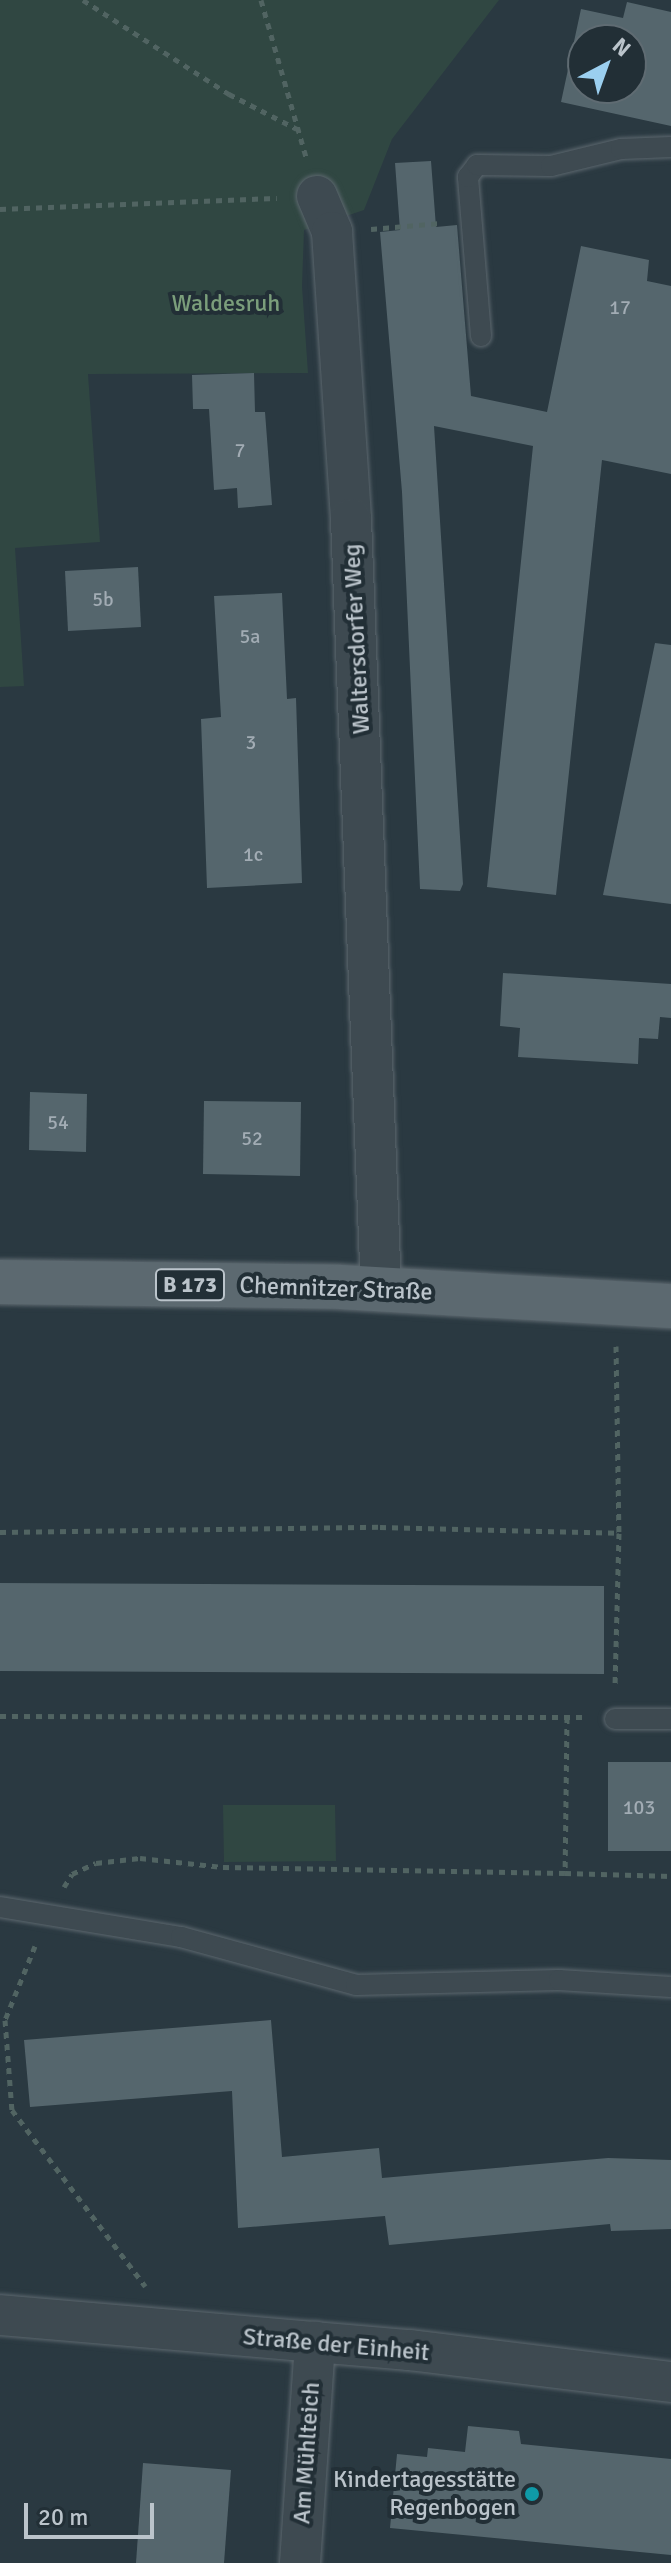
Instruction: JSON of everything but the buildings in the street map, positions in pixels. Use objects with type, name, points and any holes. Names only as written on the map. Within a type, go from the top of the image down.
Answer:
[{"type":"main road","name":"Chemnitzer Straße","points":[[0,1282],[381,1290],[671,1306]]},
{"type":"street","name":"Waltersdorfer Weg","points":[[324,214],[359,683],[381,1290]]},
{"type":"street","name":"Straße der Einheit","points":[[0,2315],[315,2342],[671,2382]]},
{"type":"street","name":"Am Mühlteich","points":[[300,2563],[315,2342]]},
{"type":"lane","points":[[481,336],[468,177],[477,165],[551,166],[621,149],[671,147]]},
{"type":"lane","points":[[615,1719],[671,1719]]},
{"type":"lane","points":[[0,1907],[181,1937],[356,1985],[559,1980],[671,1987]]},
{"type":"path","points":[[83,0],[229,94],[298,130]]},
{"type":"path","points":[[261,0],[324,214]]},
{"type":"path","points":[[0,209],[324,214],[470,221]]},
{"type":"path","points":[[0,1716],[615,1719],[619,1533],[616,1303]]},
{"type":"path","points":[[0,1532],[380,1527],[619,1533]]},
{"type":"path","points":[[565,1873],[567,1717]]},
{"type":"path","points":[[150,2293],[12,2110],[2,2020],[49,1914],[72,1874],[96,1863],[140,1858],[223,1867],[671,1876]]},
{"type":"green space","name":"Waldesruh","points":[[0,0],[499,0],[392,139],[364,210],[304,230],[302,286],[308,373],[88,374],[100,542],[15,548],[24,686],[0,687]]},
{"type":"green space","points":[[223,1805],[335,1805],[336,1861],[224,1862]]},
{"type":"place","name":"Kindertagesstätte Regenbogen","points":[[532,2494]]}]
